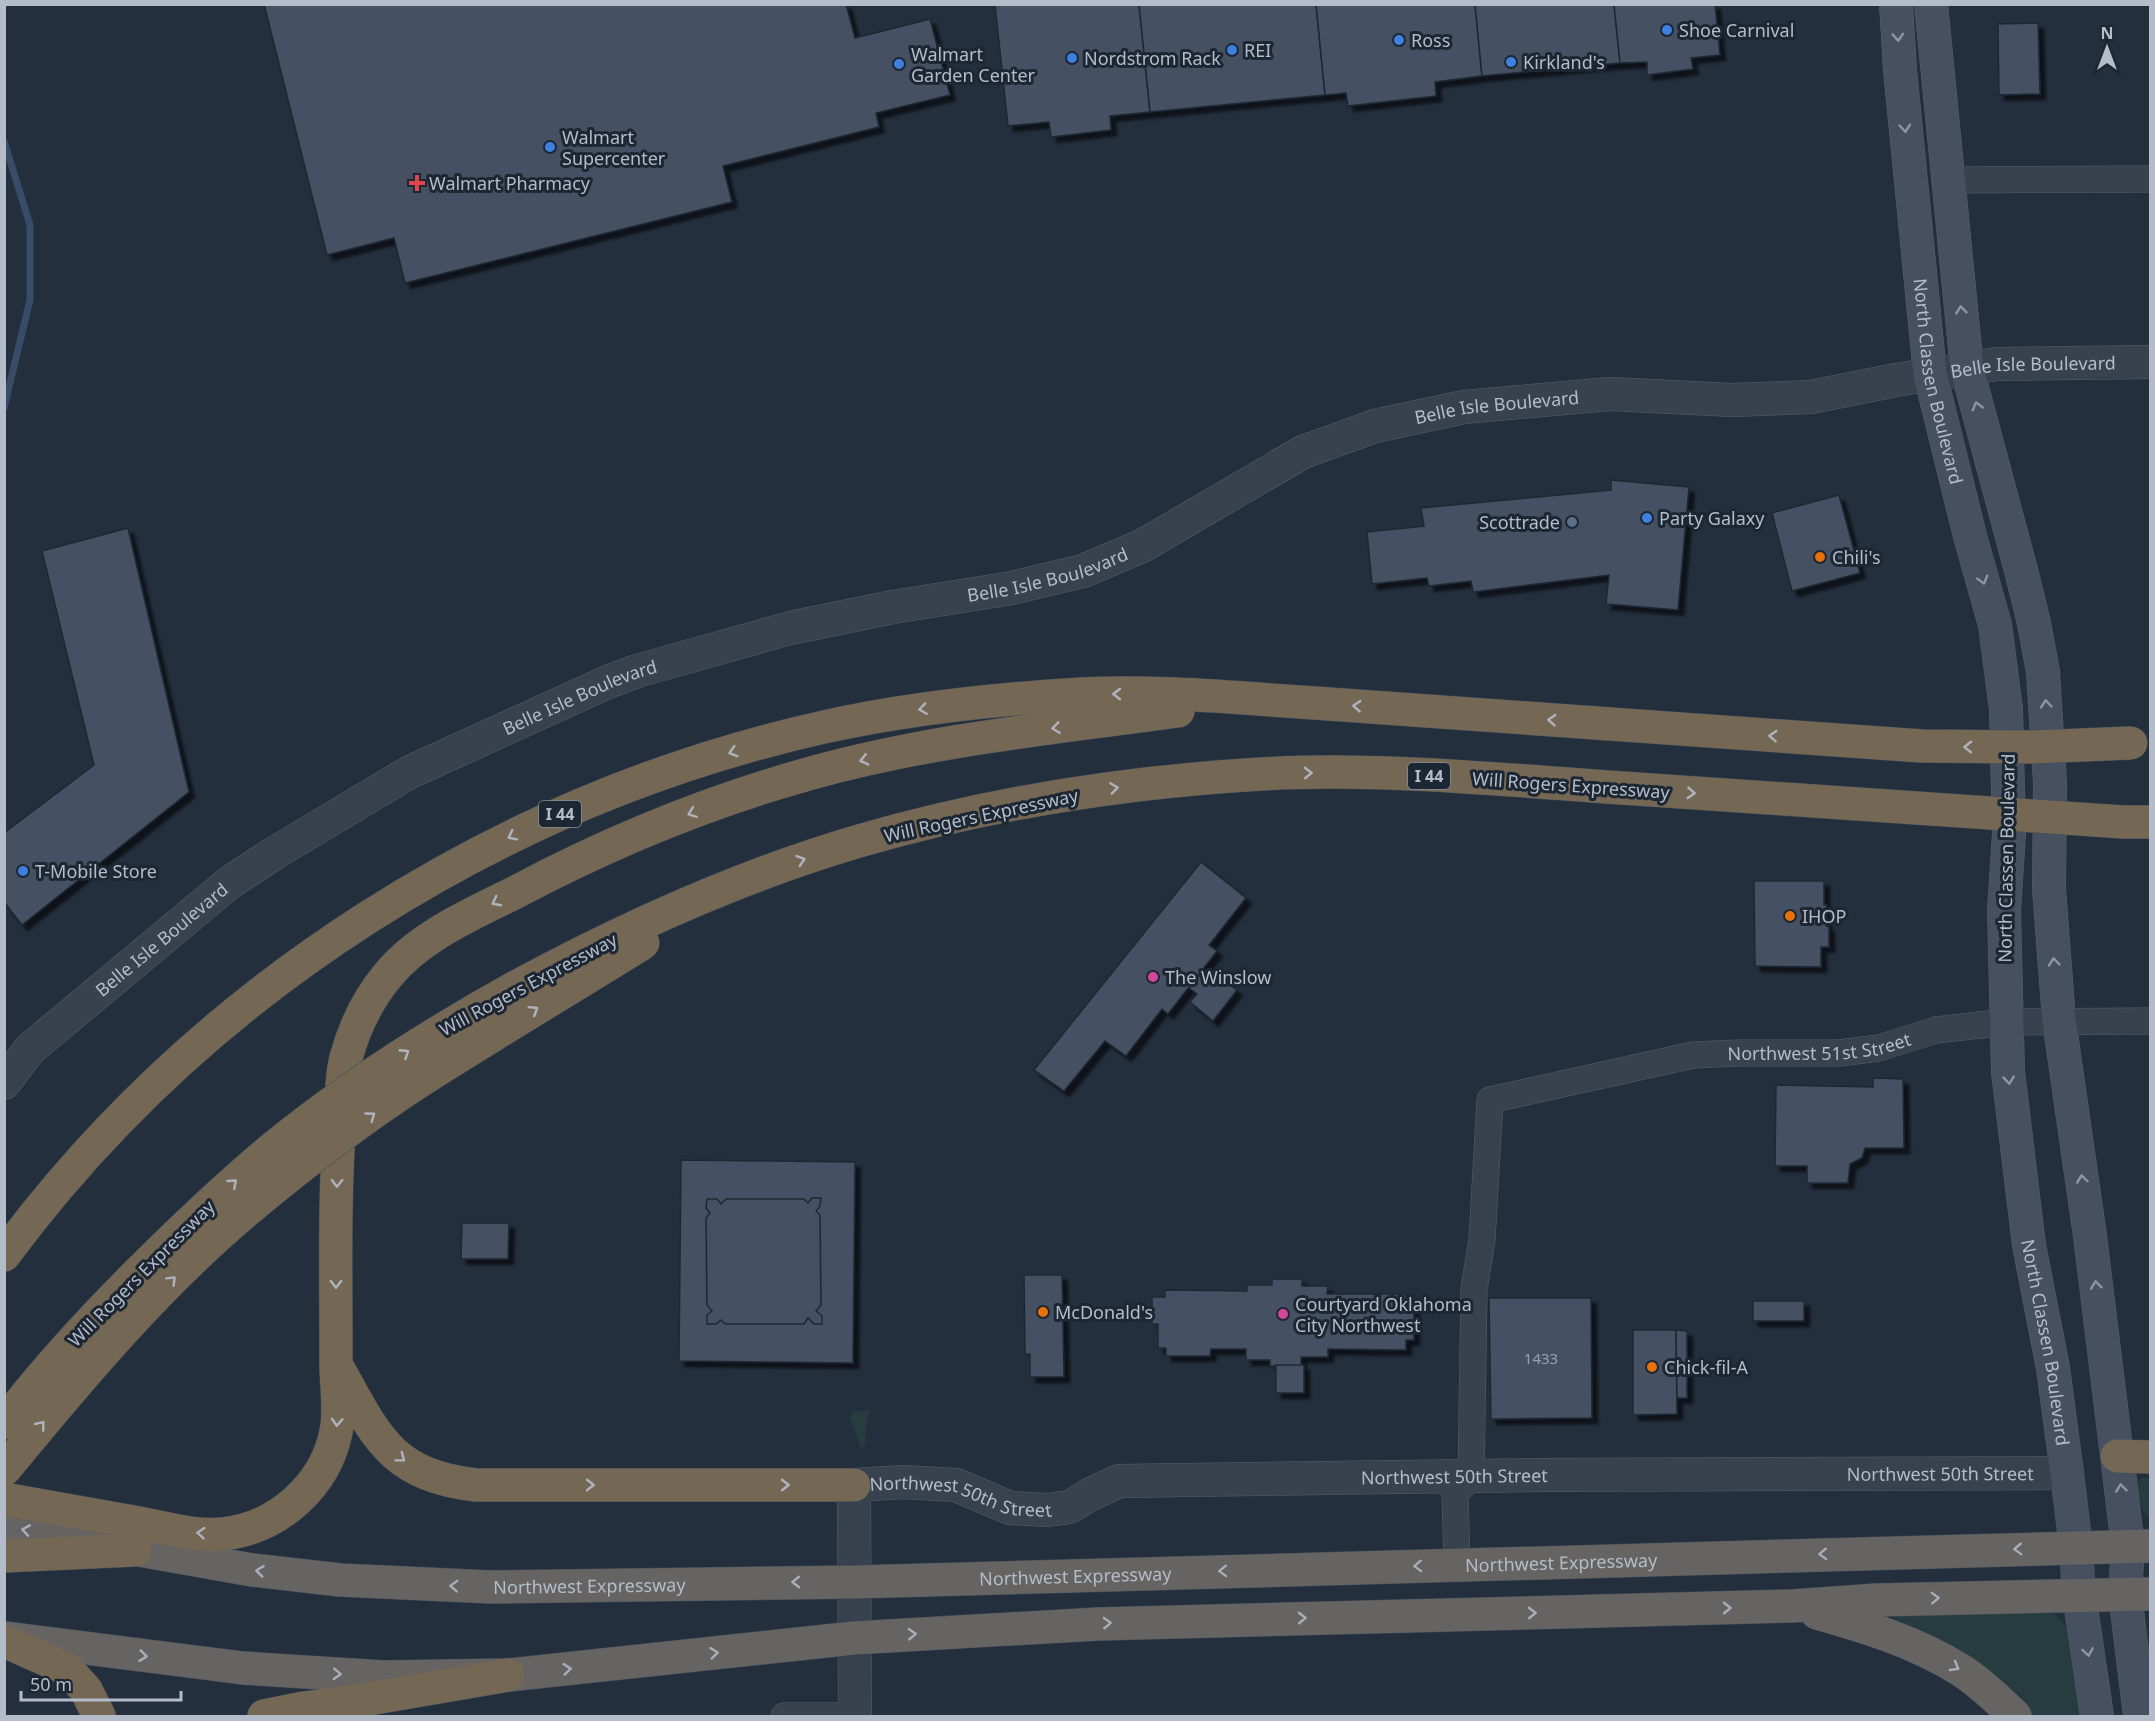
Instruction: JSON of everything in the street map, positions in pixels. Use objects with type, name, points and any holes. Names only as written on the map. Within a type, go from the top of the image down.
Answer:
[{"type":"highway","name":"I 44","points":[[4,1255],[100,1140],[166,1075],[241,1010],[299,964],[375,912],[450,868],[519,832],[595,800],[689,765],[753,745],[825,727],[902,712],[972,703],[1087,694],[1156,694],[1260,699],[1922,746],[2032,747],[2141,742]]},
{"type":"highway","points":[[746,879],[421,1080],[321,1152],[245,1213],[189,1263],[128,1324],[59,1403],[5,1499],[203,1534],[222,1534],[255,1526],[286,1510],[317,1478],[331,1452],[338,1427],[337,1154],[344,1061],[357,1023],[373,996],[390,972],[420,945],[548,875],[653,828],[720,802],[807,774],[944,743],[1260,699]]},
{"type":"highway","name":"Will Rogers Expressway","points":[[4,1423],[29,1391],[100,1311],[192,1219],[275,1147],[363,1081],[451,1023],[574,956],[658,916],[746,879],[858,842],[991,809],[1128,786],[1262,774],[1332,772],[1472,778],[2137,822]]},
{"type":"highway","points":[[336,1364],[375,1433],[386,1446],[416,1469],[452,1482],[476,1485],[854,1485]]},
{"type":"highway","points":[[2117,1456],[2151,1457]]},
{"type":"highway","name":"Northwest Expressway","points":[[5,1499],[135,1550],[252,1570],[340,1580],[491,1587],[855,1581],[2139,1546]]},
{"type":"highway","points":[[4,1556],[135,1550]]},
{"type":"highway","points":[[264,1716],[508,1675],[854,1638],[1098,1624],[1792,1606],[1877,1600],[2138,1594]]},
{"type":"highway","points":[[1792,1606],[1863,1626],[1917,1646],[1960,1670],[1993,1695],[2015,1716]]},
{"type":"highway","points":[[4,1639],[243,1668],[384,1677],[508,1675]]},
{"type":"highway","points":[[4,1639],[67,1669],[86,1689],[99,1716]]},
{"type":"main road","name":"North Classen Boulevard","points":[[1896,4],[1900,70],[1930,374],[1970,536],[1995,625],[2006,709],[2009,834],[2004,910],[2008,1072],[2029,1245],[2053,1368],[2076,1548],[2079,1594],[2097,1716]]},
{"type":"main road","name":"North Classen Boulevard","points":[[1931,4],[1967,369],[2022,574],[2043,672],[2050,783],[2049,889],[2059,1020],[2090,1236],[2117,1456],[2139,1546],[2140,1716]]},
{"type":"main road","points":[[1900,70],[1937,66]]},
{"type":"street","points":[[1949,180],[2151,179]]},
{"type":"street","name":"Belle Isle Boulevard","points":[[4,1083],[17,1055],[229,883],[273,854],[410,772],[610,681],[638,671],[790,628],[893,607],[1012,588],[1083,571],[1142,546],[1303,452],[1375,426],[1464,407],[1610,394],[1732,400],[1811,398],[1930,374],[1997,364],[2151,362]]},
{"type":"street","name":"Northwest 51st Street","points":[[1471,1477],[1474,1289],[1482,1240],[1490,1100],[1693,1055],[1839,1053],[1879,1048],[1936,1030],[2006,1022],[2151,1021]]},
{"type":"street","name":"Northwest 50th Street","points":[[854,1485],[903,1482],[956,1485],[1010,1508],[1047,1510],[1070,1507],[1119,1481],[2067,1473]]},
{"type":"street","points":[[1457,1564],[1455,1494],[1471,1477]]},
{"type":"street","points":[[784,1716],[855,1716],[854,1485]]},
{"type":"green space","points":[[870,1410],[866,1425],[865,1446],[861,1448],[850,1418],[853,1412]]},
{"type":"green space","points":[[2141,1478],[2150,1478],[2150,1518],[2140,1503],[2137,1483]]},
{"type":"green space","points":[[2042,1608],[2057,1616],[2067,1630],[2082,1716],[2032,1716],[2012,1696],[1894,1622],[1896,1613]]},
{"type":"building","name":"Walmart Supercenter","points":[[264,4],[846,4],[855,38],[930,19],[950,95],[876,113],[879,127],[723,166],[732,202],[405,283],[394,238],[327,255]]},
{"type":"building","name":"Nordstrom Rack","points":[[995,4],[1139,4],[1150,112],[1110,116],[1111,130],[1051,137],[1049,122],[1008,126]]},
{"type":"building","name":"REI","points":[[1139,4],[1316,4],[1325,95],[1150,112]]},
{"type":"building","name":"Ross","points":[[1316,4],[1475,4],[1482,76],[1435,82],[1436,96],[1348,106],[1346,93],[1325,95]]},
{"type":"building","points":[[1475,4],[1614,4],[1620,63],[1482,76]]},
{"type":"building","name":"Shoe Carnival","points":[[1614,4],[1715,4],[1720,55],[1691,58],[1693,69],[1647,75],[1647,62],[1620,63]]},
{"type":"building","points":[[2038,23],[2040,94],[1999,95],[1998,24]]},
{"type":"building","points":[[1611,480],[1689,487],[1678,610],[1606,604],[1609,575],[1473,592],[1471,581],[1429,586],[1427,578],[1372,584],[1367,532],[1424,526],[1421,508],[1611,490]]},
{"type":"building","name":"Chili's","points":[[1839,495],[1860,573],[1792,591],[1772,513]]},
{"type":"building","points":[[128,528],[189,792],[22,925],[4,902],[4,833],[94,765],[42,551]]},
{"type":"building","name":"The Winslow","points":[[1201,862],[1246,898],[1209,945],[1217,951],[1168,1014],[1162,1009],[1126,1056],[1105,1041],[1064,1091],[1034,1070]]},
{"type":"building","name":"IHOP","points":[[1754,881],[1824,881],[1824,905],[1827,905],[1826,926],[1829,927],[1829,947],[1821,947],[1821,967],[1755,966]]},
{"type":"building","points":[[1201,973],[1209,981],[1214,974],[1237,990],[1213,1021],[1190,1002],[1197,994],[1189,988]]},
{"type":"building","points":[[1873,1078],[1903,1079],[1904,1148],[1865,1148],[1862,1158],[1850,1164],[1848,1183],[1807,1183],[1807,1166],[1775,1166],[1776,1085],[1873,1087]]},
{"type":"building","points":[[681,1160],[855,1162],[853,1363],[679,1361]]},
{"type":"building","points":[[812,1198],[821,1198],[820,1206],[816,1211],[820,1215],[821,1305],[816,1311],[822,1316],[822,1324],[814,1324],[808,1318],[804,1324],[725,1324],[721,1320],[716,1324],[707,1324],[707,1315],[712,1311],[707,1305],[706,1218],[710,1213],[706,1208],[707,1199],[717,1199],[721,1204],[726,1199],[804,1199],[808,1203]]},
{"type":"building","points":[[462,1223],[509,1223],[508,1259],[461,1259]]},
{"type":"building","name":"McDonald's","points":[[1024,1275],[1062,1275],[1064,1377],[1030,1377],[1030,1354],[1025,1354]]},
{"type":"building","name":"Courtyard Oklahoma City Northwest","points":[[1272,1279],[1302,1279],[1302,1286],[1328,1286],[1327,1294],[1406,1294],[1406,1305],[1414,1305],[1414,1340],[1406,1340],[1406,1350],[1328,1349],[1328,1357],[1301,1357],[1301,1366],[1270,1366],[1270,1360],[1246,1360],[1246,1349],[1211,1349],[1210,1356],[1166,1356],[1166,1348],[1158,1348],[1158,1324],[1152,1324],[1152,1297],[1165,1297],[1165,1290],[1247,1291],[1247,1285],[1272,1285]]},
{"type":"building","points":[[1489,1298],[1591,1298],[1592,1418],[1491,1419]]},
{"type":"building","points":[[1753,1301],[1804,1301],[1804,1321],[1753,1321]]},
{"type":"building","points":[[1633,1330],[1676,1330],[1677,1414],[1633,1415]]},
{"type":"building","points":[[1676,1330],[1687,1331],[1687,1398],[1677,1398]]},
{"type":"building","points":[[1276,1365],[1304,1365],[1304,1393],[1276,1393]]},
{"type":"waterway","points":[[4,141],[30,225],[30,300],[4,408]]},
{"type":"place","name":"Shoe Carnival","points":[[1667,30]]},
{"type":"place","name":"Ross","points":[[1399,40]]},
{"type":"place","name":"REI","points":[[1232,50]]},
{"type":"place","name":"Nordstrom Rack","points":[[1072,58]]},
{"type":"place","name":"Kirkland's","points":[[1511,62]]},
{"type":"place","name":"Walmart Garden Center","points":[[899,64]]},
{"type":"place","name":"Walmart Supercenter","points":[[550,147]]},
{"type":"place","name":"Walmart Pharmacy","points":[[417,183]]},
{"type":"place","name":"Party Galaxy","points":[[1647,518]]},
{"type":"place","name":"Scottrade","points":[[1572,522]]},
{"type":"place","name":"Chili's","points":[[1820,557]]},
{"type":"place","name":"T-Mobile Store","points":[[23,871]]},
{"type":"place","name":"IHOP","points":[[1790,916]]},
{"type":"place","name":"The Winslow","points":[[1153,977]]},
{"type":"place","name":"McDonald's","points":[[1043,1312]]},
{"type":"place","name":"Courtyard Oklahoma City Northwest","points":[[1283,1314]]},
{"type":"place","name":"Chick-fil-A","points":[[1652,1367]]}]
